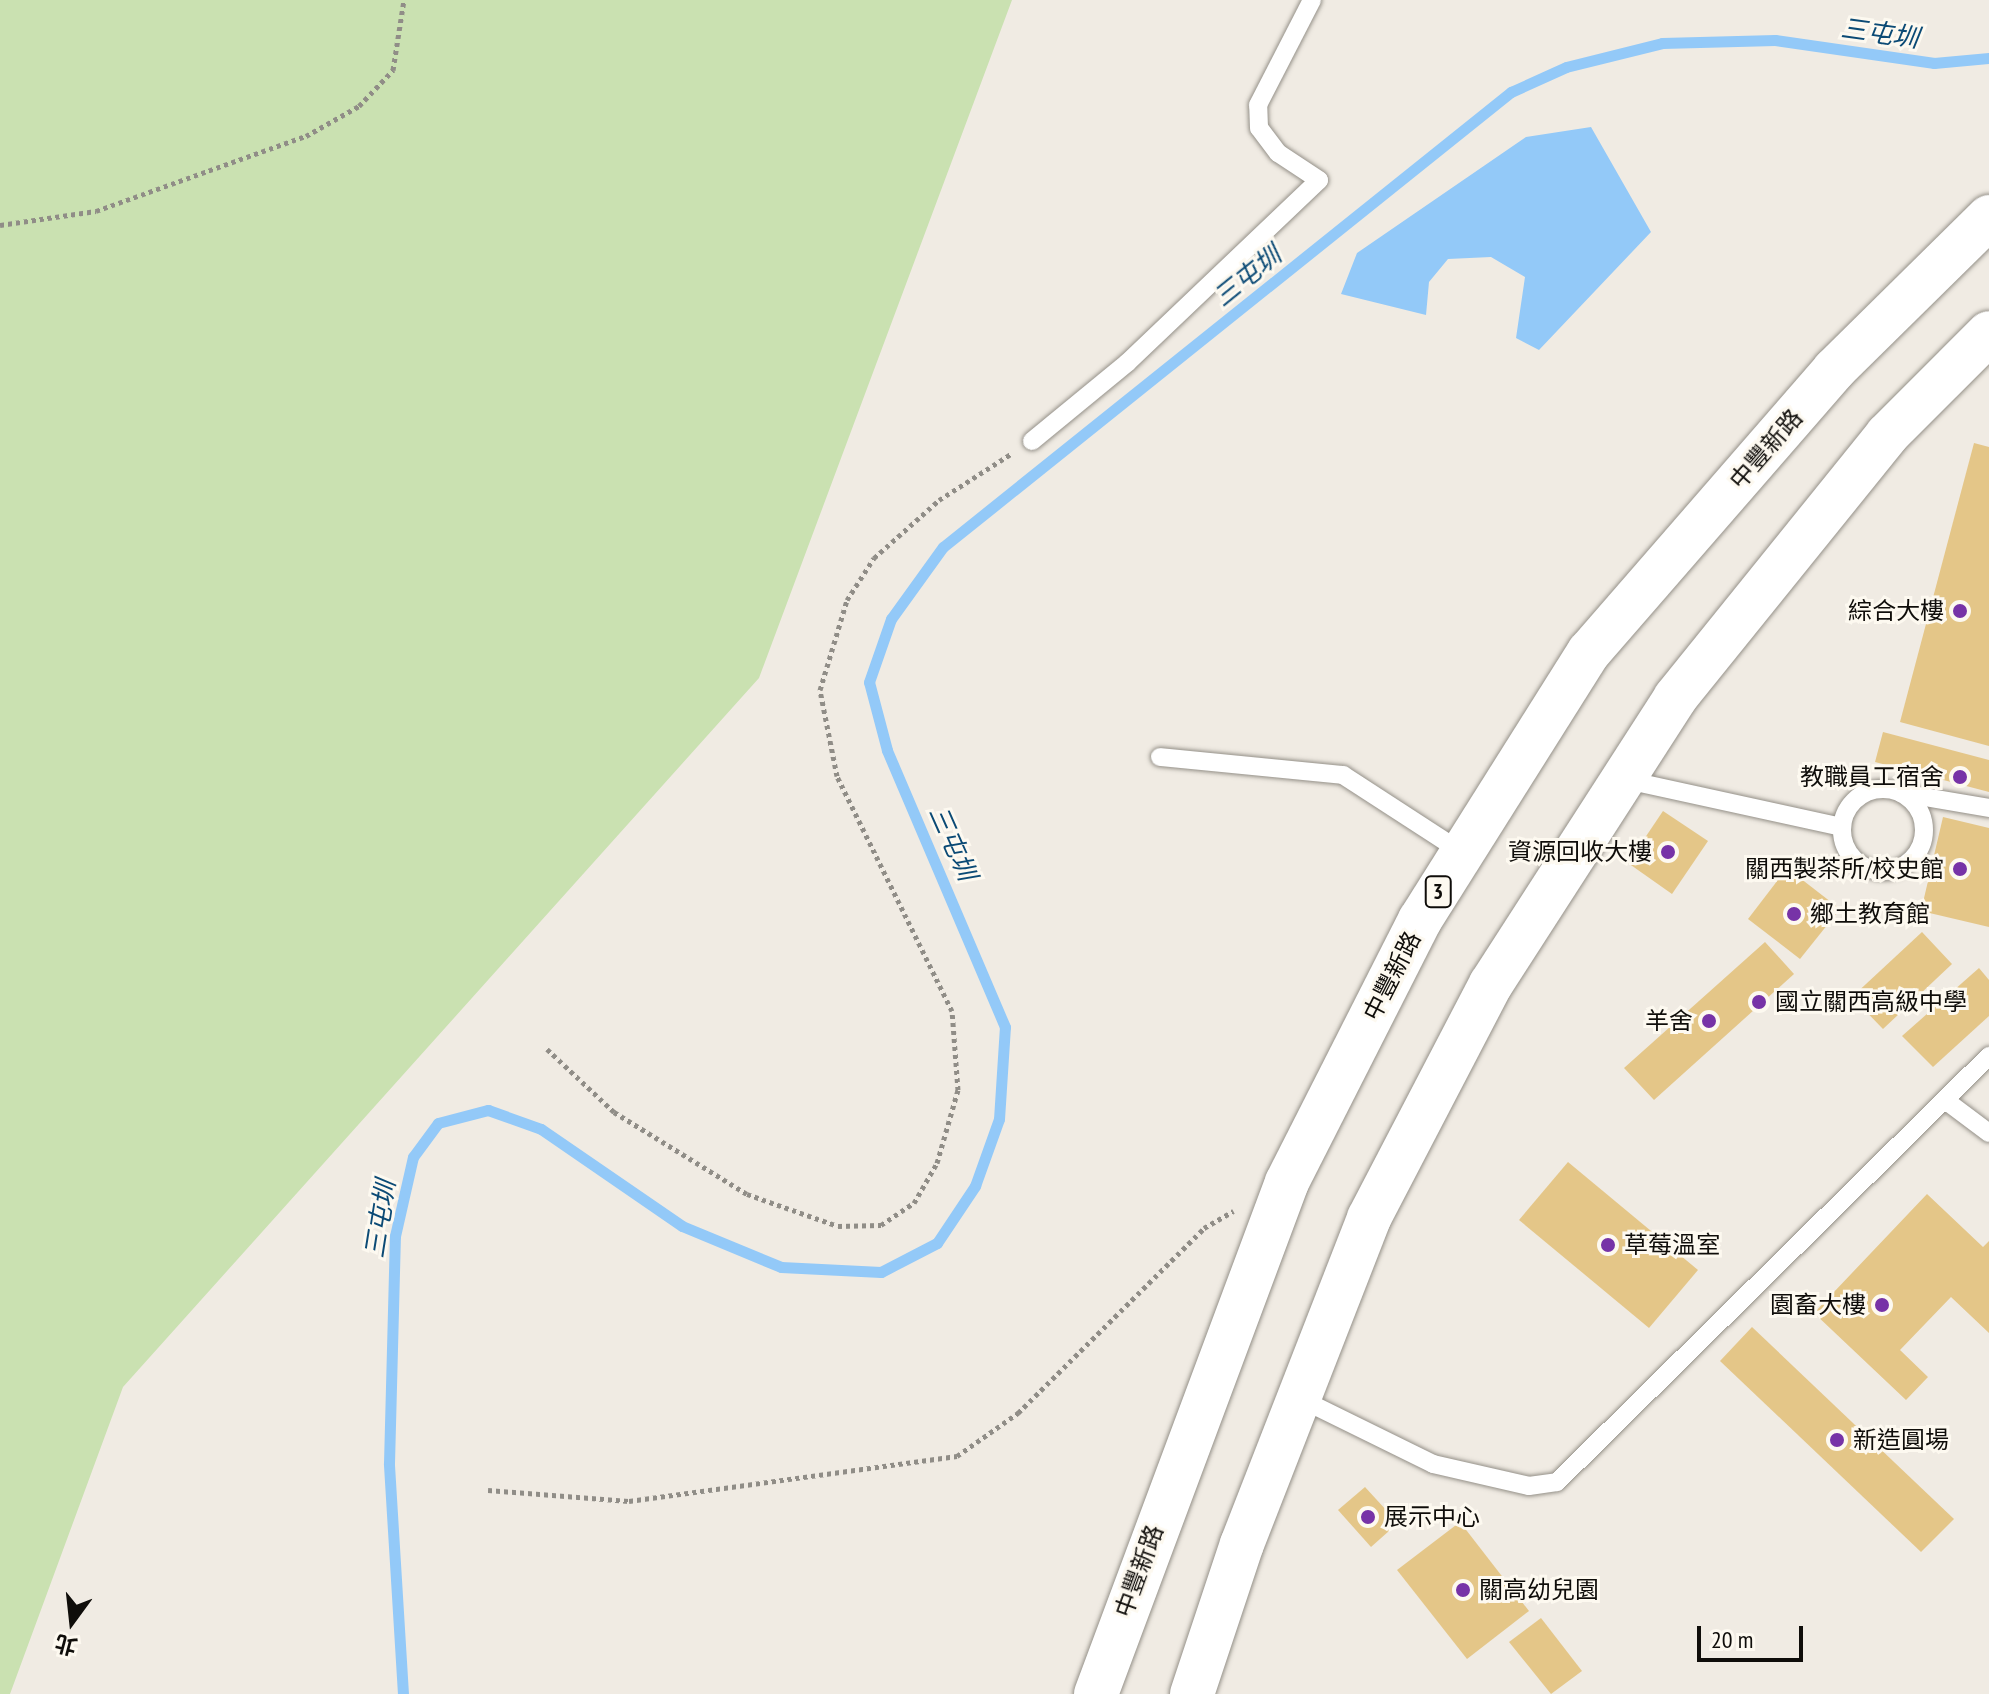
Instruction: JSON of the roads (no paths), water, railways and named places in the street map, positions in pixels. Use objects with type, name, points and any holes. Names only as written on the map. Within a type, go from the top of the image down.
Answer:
[{"type":"main road","name":"中豐新路","points":[[1096,1694],[1287,1182],[1420,920],[1589,652],[1834,370],[1989,217]]},
{"type":"main road","points":[[1192,1694],[1299,1398],[1369,1218],[1477,1011],[1675,698],[1887,435],[1989,333]]},
{"type":"lane","points":[[1032,441],[1127,363],[1319,180],[1278,153],[1259,128],[1258,105],[1288,60],[1312,0]]},
{"type":"lane","points":[[1160,757],[1343,775],[1463,853]]},
{"type":"lane","points":[[1622,779],[1842,827]]},
{"type":"lane","points":[[1842,827],[1862,794],[1901,793],[1989,808]]},
{"type":"lane","points":[[1842,827],[1858,864],[1899,869],[1925,837],[1920,811],[1901,793]]},
{"type":"lane","points":[[1299,1398],[1433,1464],[1529,1486],[1557,1482],[1989,1056]]},
{"type":"lane","points":[[1945,1100],[1989,1133]]},
{"type":"water","points":[[1591,127],[1651,232],[1539,350],[1516,338],[1525,277],[1491,257],[1448,259],[1429,282],[1426,315],[1341,294],[1357,253],[1526,137]]},
{"type":"waterway","name":"三屯圳","points":[[403,1694],[389,1463],[395,1236],[413,1157],[438,1123],[488,1110],[541,1129],[682,1226],[781,1267],[881,1272],[937,1243],[975,1186],[999,1119],[1005,1027],[887,750],[869,682],[891,619],[943,547],[1511,92],[1566,67],[1662,43],[1775,40],[1934,63],[1989,58]]},
{"type":"place","name":"綜合大樓","points":[[1960,611]]},
{"type":"place","name":"教職員工宿舍","points":[[1960,777]]},
{"type":"place","name":"資源回收大樓","points":[[1668,852]]},
{"type":"place","name":"關西製茶所/校史館","points":[[1960,869]]},
{"type":"place","name":"鄉土教育館","points":[[1794,914]]},
{"type":"place","name":"國立關西高級中學","points":[[1759,1002]]},
{"type":"place","name":"羊舍","points":[[1709,1021]]},
{"type":"place","name":"草莓溫室","points":[[1608,1245]]},
{"type":"place","name":"園畜大樓","points":[[1882,1305]]},
{"type":"place","name":"新造圓場","points":[[1837,1440]]},
{"type":"place","name":"展示中心","points":[[1368,1517]]},
{"type":"place","name":"關高幼兒園","points":[[1463,1590]]}]
